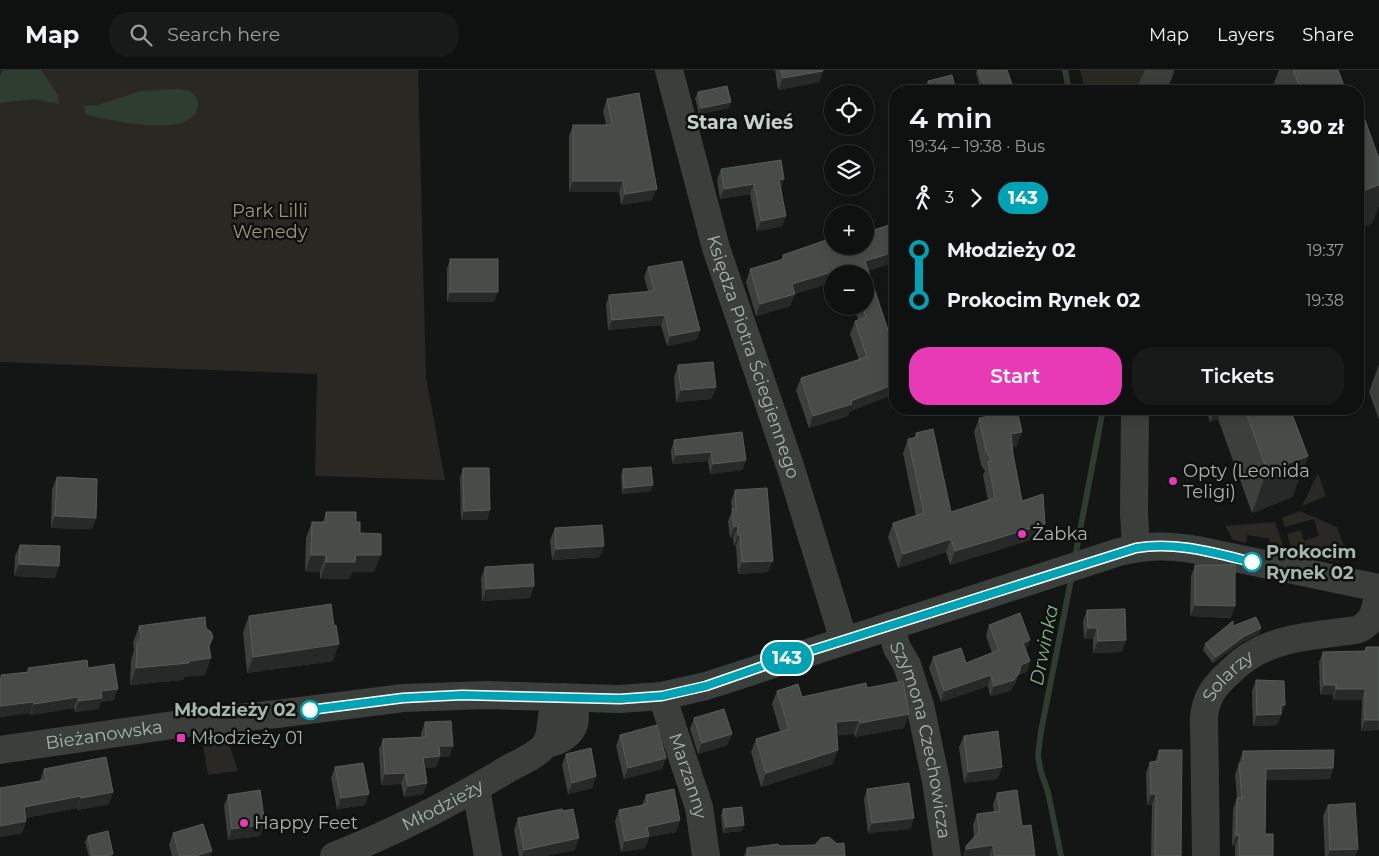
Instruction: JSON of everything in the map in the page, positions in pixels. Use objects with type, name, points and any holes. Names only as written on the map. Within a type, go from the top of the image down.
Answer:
[{"type":"street","name":"Księdza Piotra Ściegiennego","points":[[669,70],[716,248],[792,472],[844,641]]},
{"type":"street","points":[[1154,85],[1160,70]]},
{"type":"street","points":[[1135,415],[1134,513],[1136,548]]},
{"type":"street","name":"Bieżanowska","points":[[0,750],[178,724],[403,698],[479,695],[620,699],[662,696],[706,686],[774,662],[1086,563],[1136,548],[1156,545],[1179,547],[1379,588]]},
{"type":"street","name":"Solarzy","points":[[1206,856],[1204,718],[1206,704],[1212,692],[1223,678],[1244,660],[1268,647],[1291,639],[1356,630],[1364,627],[1373,616],[1379,593]]},
{"type":"street","name":"Szymona Czechowicza","points":[[890,626],[897,648],[907,666],[920,706],[936,781],[947,856]]},
{"type":"street","name":"Marzanny","points":[[662,696],[699,808],[706,856]]},
{"type":"street","name":"Młodzieży","points":[[334,856],[383,837],[476,789],[536,752],[546,744],[550,733],[553,710],[565,698]]},
{"type":"street","points":[[476,789],[488,856]]},
{"type":"green space","name":"Park Lilli Wenedy","points":[[0,70],[418,70],[426,378],[445,480],[315,476],[317,374],[0,362]]},
{"type":"green space","points":[[1080,70],[1149,70],[1143,85],[1084,85]]},
{"type":"green space","points":[[1318,473],[1326,496],[1302,506]]},
{"type":"green space","points":[[1300,511],[1337,527],[1347,554],[1337,562],[1293,554],[1287,534],[1301,530],[1304,541],[1319,536],[1314,519],[1285,527],[1282,518]]},
{"type":"green space","points":[[1275,522],[1285,551],[1268,548],[1270,539],[1247,535],[1246,543],[1233,540],[1225,526]]},
{"type":"green space","points":[[228,741],[238,771],[208,775],[203,745]]},
{"type":"shaded area","points":[[4,70],[41,70],[58,95],[59,104],[35,99],[0,103],[0,75]]},
{"type":"shaded area","points":[[180,89],[190,91],[194,95],[198,102],[198,109],[189,120],[179,124],[135,124],[85,114],[84,106],[98,105],[141,91]]},
{"type":"building","points":[[781,70],[823,70],[823,71],[783,78]]},
{"type":"building","points":[[978,70],[1007,70],[1012,85],[984,85]]},
{"type":"building","points":[[1293,70],[1338,70],[1344,85],[1299,85]]},
{"type":"building","points":[[952,75],[954,85],[929,85],[928,81]]},
{"type":"building","points":[[727,86],[731,102],[701,108],[698,92]]},
{"type":"building","points":[[639,93],[657,189],[625,194],[623,181],[573,181],[573,125],[612,125],[607,99]]},
{"type":"building","points":[[1364,120],[1379,159],[1379,185],[1364,191]]},
{"type":"building","points":[[781,160],[784,179],[779,180],[786,216],[761,221],[754,184],[724,189],[721,169]]},
{"type":"building","points":[[889,225],[889,254],[865,261],[866,265],[824,265],[824,274],[792,284],[795,294],[760,304],[750,269],[784,259],[783,255],[824,241],[824,255],[874,255],[874,230]]},
{"type":"building","points":[[450,259],[498,259],[498,292],[450,292]]},
{"type":"building","points":[[682,261],[700,330],[670,336],[665,315],[612,320],[609,295],[654,291],[648,267]]},
{"type":"building","points":[[874,288],[889,333],[889,386],[851,401],[852,404],[813,416],[801,378],[867,357],[855,321],[866,317],[865,315],[874,315]]},
{"type":"building","points":[[713,362],[716,387],[681,390],[678,365]]},
{"type":"building","points":[[993,415],[1018,415],[1022,432],[1011,434],[1022,501],[1043,494],[1045,524],[955,551],[951,539],[903,554],[893,523],[924,513],[908,439],[917,437],[916,433],[933,429],[951,512],[995,498],[988,461],[992,461],[986,451],[979,418]]},
{"type":"building","points":[[1247,415],[1292,415],[1308,456],[1267,471]]},
{"type":"building","points":[[742,432],[746,460],[713,464],[711,452],[676,455],[674,440]]},
{"type":"building","points":[[651,467],[653,485],[624,488],[623,469]]},
{"type":"building","points":[[463,468],[489,468],[490,510],[464,511]]},
{"type":"building","points":[[57,477],[97,479],[96,518],[55,516]]},
{"type":"building","points":[[767,488],[773,561],[742,562],[740,535],[738,535],[738,526],[734,527],[732,509],[736,509],[735,490]]},
{"type":"building","points":[[326,512],[356,512],[356,522],[360,522],[360,533],[381,534],[381,555],[356,555],[355,562],[326,562],[326,555],[311,555],[312,522],[326,522]]},
{"type":"building","points":[[602,525],[604,546],[556,549],[555,528]]},
{"type":"building","points":[[20,545],[60,546],[59,566],[19,564]]},
{"type":"building","points":[[533,564],[534,586],[486,589],[485,567]]},
{"type":"building","points":[[1195,565],[1235,565],[1235,606],[1195,605]]},
{"type":"building","points":[[331,604],[339,644],[253,657],[249,616]]},
{"type":"building","points":[[1125,609],[1126,640],[1098,641],[1097,628],[1088,628],[1087,610]]},
{"type":"building","points":[[1020,613],[1030,640],[1023,643],[1030,661],[1021,665],[1019,673],[1014,680],[994,686],[991,675],[944,691],[933,657],[961,648],[966,663],[999,650],[989,625]]},
{"type":"building","points":[[205,617],[206,628],[213,637],[209,646],[211,658],[189,661],[189,663],[136,668],[137,643],[141,637],[139,626]]},
{"type":"building","points":[[1256,617],[1261,628],[1243,637],[1216,657],[1205,644],[1233,621],[1233,626]]},
{"type":"building","points":[[1366,647],[1379,647],[1379,720],[1365,720],[1365,689],[1336,689],[1336,685],[1324,685],[1323,652],[1366,651]]},
{"type":"building","points":[[87,660],[88,668],[114,664],[118,689],[101,691],[102,698],[79,701],[78,697],[34,704],[34,702],[0,706],[1,675],[29,672],[28,668]]},
{"type":"building","points":[[1256,680],[1284,681],[1285,705],[1281,705],[1281,714],[1257,715]]},
{"type":"building","points":[[903,681],[909,714],[860,723],[859,720],[836,722],[838,750],[766,773],[756,739],[789,729],[777,691],[798,684],[802,697],[866,683],[867,688]]},
{"type":"building","points":[[724,709],[732,734],[702,743],[694,718]]},
{"type":"building","points":[[451,721],[453,746],[439,746],[440,756],[423,758],[427,783],[408,786],[405,773],[385,774],[383,739],[426,737],[425,722]]},
{"type":"building","points":[[657,725],[666,758],[628,768],[620,735]]},
{"type":"building","points":[[998,731],[1002,767],[968,772],[964,736]]},
{"type":"building","points":[[591,748],[596,776],[572,783],[566,754]]},
{"type":"building","points":[[1159,750],[1182,750],[1181,856],[1155,856],[1156,794],[1151,794],[1150,762],[1159,761]]},
{"type":"building","points":[[1334,750],[1333,768],[1266,769],[1265,834],[1273,834],[1273,856],[1239,856],[1239,835],[1236,836],[1237,798],[1242,798],[1239,764],[1243,763],[1243,751]]},
{"type":"building","points":[[106,757],[113,792],[24,807],[26,821],[0,826],[0,788],[46,780],[44,769]]},
{"type":"building","points":[[363,763],[369,794],[341,798],[335,767]]},
{"type":"building","points":[[909,783],[914,818],[872,823],[867,789]]},
{"type":"building","points":[[674,789],[680,820],[647,827],[649,836],[625,841],[619,810],[648,804],[646,795]]},
{"type":"building","points":[[260,790],[265,824],[232,829],[228,795]]},
{"type":"building","points":[[1017,790],[1022,826],[1031,825],[1035,856],[995,856],[993,845],[966,849],[966,846],[979,832],[977,814],[1000,811],[997,793]]},
{"type":"building","points":[[1355,803],[1358,849],[1330,850],[1328,805]]},
{"type":"building","points":[[742,807],[744,825],[726,827],[723,809]]},
{"type":"building","points":[[562,809],[563,811],[573,809],[579,838],[524,850],[518,818]]},
{"type":"building","points":[[203,824],[212,851],[195,856],[180,856],[173,833]]},
{"type":"building","points":[[108,831],[113,854],[92,856],[88,836]]},
{"type":"building","points":[[829,837],[837,844],[844,843],[845,856],[748,856],[747,848],[778,844],[779,846],[815,845],[821,838]]},
{"type":"waterway","name":"Drwinka","points":[[1065,70],[1068,85]]},
{"type":"waterway","name":"Drwinka","points":[[1075,557],[1102,415]]},
{"type":"waterway","name":"Drwinka","points":[[1061,856],[1048,792],[1038,756],[1041,731],[1072,575]]},
{"type":"bus line","name":"143","points":[[310,710],[361,702],[462,695],[597,699],[662,696],[732,678],[778,661],[1136,548],[1156,545],[1179,547],[1252,562]]},
{"type":"place","name":"Opty (Leonida Teligi)","points":[[1173,481]]},
{"type":"place","name":"Żabka","points":[[1022,534]]},
{"type":"place","name":"Prokocim Rynek 02","points":[[1252,562]]},
{"type":"place","name":"Młodzieży 02","points":[[310,710]]},
{"type":"place","name":"Młodzieży 01","points":[[181,738]]},
{"type":"place","name":"Happy Feet","points":[[244,823]]},
{"type":"district","name":"Stara Wieś","points":[[740,122]]}]
